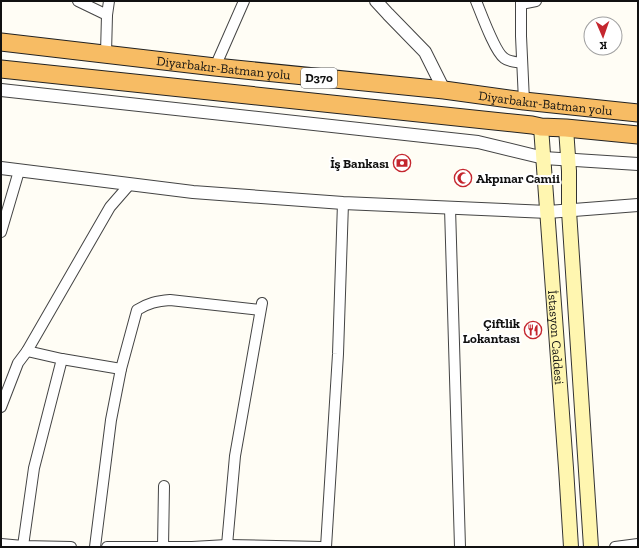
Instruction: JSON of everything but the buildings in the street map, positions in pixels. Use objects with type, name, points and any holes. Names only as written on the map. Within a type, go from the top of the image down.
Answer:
[{"type":"highway","name":"Diyarbakır-Batman yolu","points":[[1,42],[106,53],[215,67],[444,90],[524,101],[638,112]]},
{"type":"highway","name":"Diyarbakır-Batman yolu","points":[[1,69],[541,127],[638,135]]},
{"type":"main road","name":"İstasyon Caddesi","points":[[541,127],[571,547]]},
{"type":"main road","name":"İstasyon Caddesi","points":[[566,128],[569,211],[591,547]]},
{"type":"street","points":[[78,1],[107,15]]},
{"type":"street","points":[[106,53],[109,1]]},
{"type":"street","points":[[215,67],[244,1]]},
{"type":"street","points":[[376,1],[425,52],[444,90]]},
{"type":"street","points":[[476,1],[488,30],[503,58],[522,63]]},
{"type":"street","points":[[524,101],[521,2],[536,1]]},
{"type":"street","points":[[1,90],[478,142],[544,158],[638,164]]},
{"type":"street","points":[[1,168],[193,192],[343,203],[548,212],[638,205]]},
{"type":"street","points":[[1,232],[19,171]]},
{"type":"street","points":[[1,407],[18,363],[28,351],[110,207],[130,184]]},
{"type":"street","points":[[326,547],[338,354],[343,203]]},
{"type":"street","points":[[450,208],[460,547]]},
{"type":"street","points":[[95,547],[110,420],[121,369],[137,310],[156,301],[170,300],[261,307],[234,456],[227,545]]},
{"type":"street","points":[[28,351],[62,359],[121,369]]},
{"type":"street","points":[[23,546],[27,508],[34,468],[62,359]]},
{"type":"street","points":[[163,547],[164,486]]},
{"type":"street","points":[[1,544],[42,547],[71,547]]},
{"type":"street","points":[[615,547],[638,544]]},
{"type":"street","points":[[107,547],[192,547],[227,545],[321,547]]},
{"type":"place","name":"İş Bankası","points":[[402,163]]},
{"type":"place","name":"Akpınar Camii","points":[[463,178]]},
{"type":"place","name":"Çiftlik Lokantası","points":[[533,330]]}]
